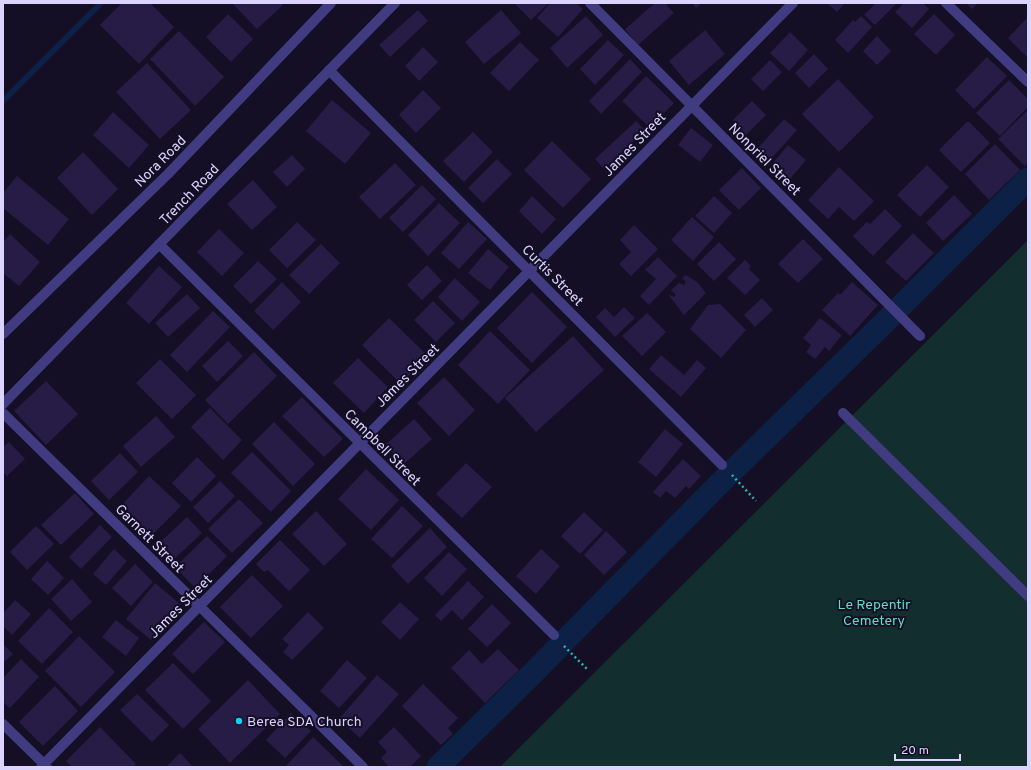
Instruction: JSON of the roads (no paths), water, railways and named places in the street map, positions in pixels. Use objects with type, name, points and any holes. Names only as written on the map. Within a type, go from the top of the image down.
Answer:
[{"type":"street","name":"Nora Road","points":[[3,334],[168,174],[331,3]]},
{"type":"street","name":"Trench Road","points":[[3,404],[394,3]]},
{"type":"street","name":"Nonpriel Street","points":[[590,3],[920,336]]},
{"type":"street","name":"James Street","points":[[44,766],[199,606],[793,3]]},
{"type":"street","points":[[946,3],[1028,82]]},
{"type":"street","name":"Curtis Street","points":[[329,70],[722,465]]},
{"type":"street","name":"Campbell Street","points":[[159,244],[554,635]]},
{"type":"street","name":"Garnett Street","points":[[3,413],[363,767]]},
{"type":"street","points":[[843,413],[1028,596]]},
{"type":"street","points":[[3,724],[44,766]]},
{"type":"waterway","points":[[3,101],[101,3]]},
{"type":"waterway","points":[[438,767],[536,670],[714,489],[887,320],[1028,179]]},
{"type":"place","name":"Berea SDA Church","points":[[239,721]]},
{"type":"park label","name":"Le Repentir Cemetery","points":[[874,612]]}]
